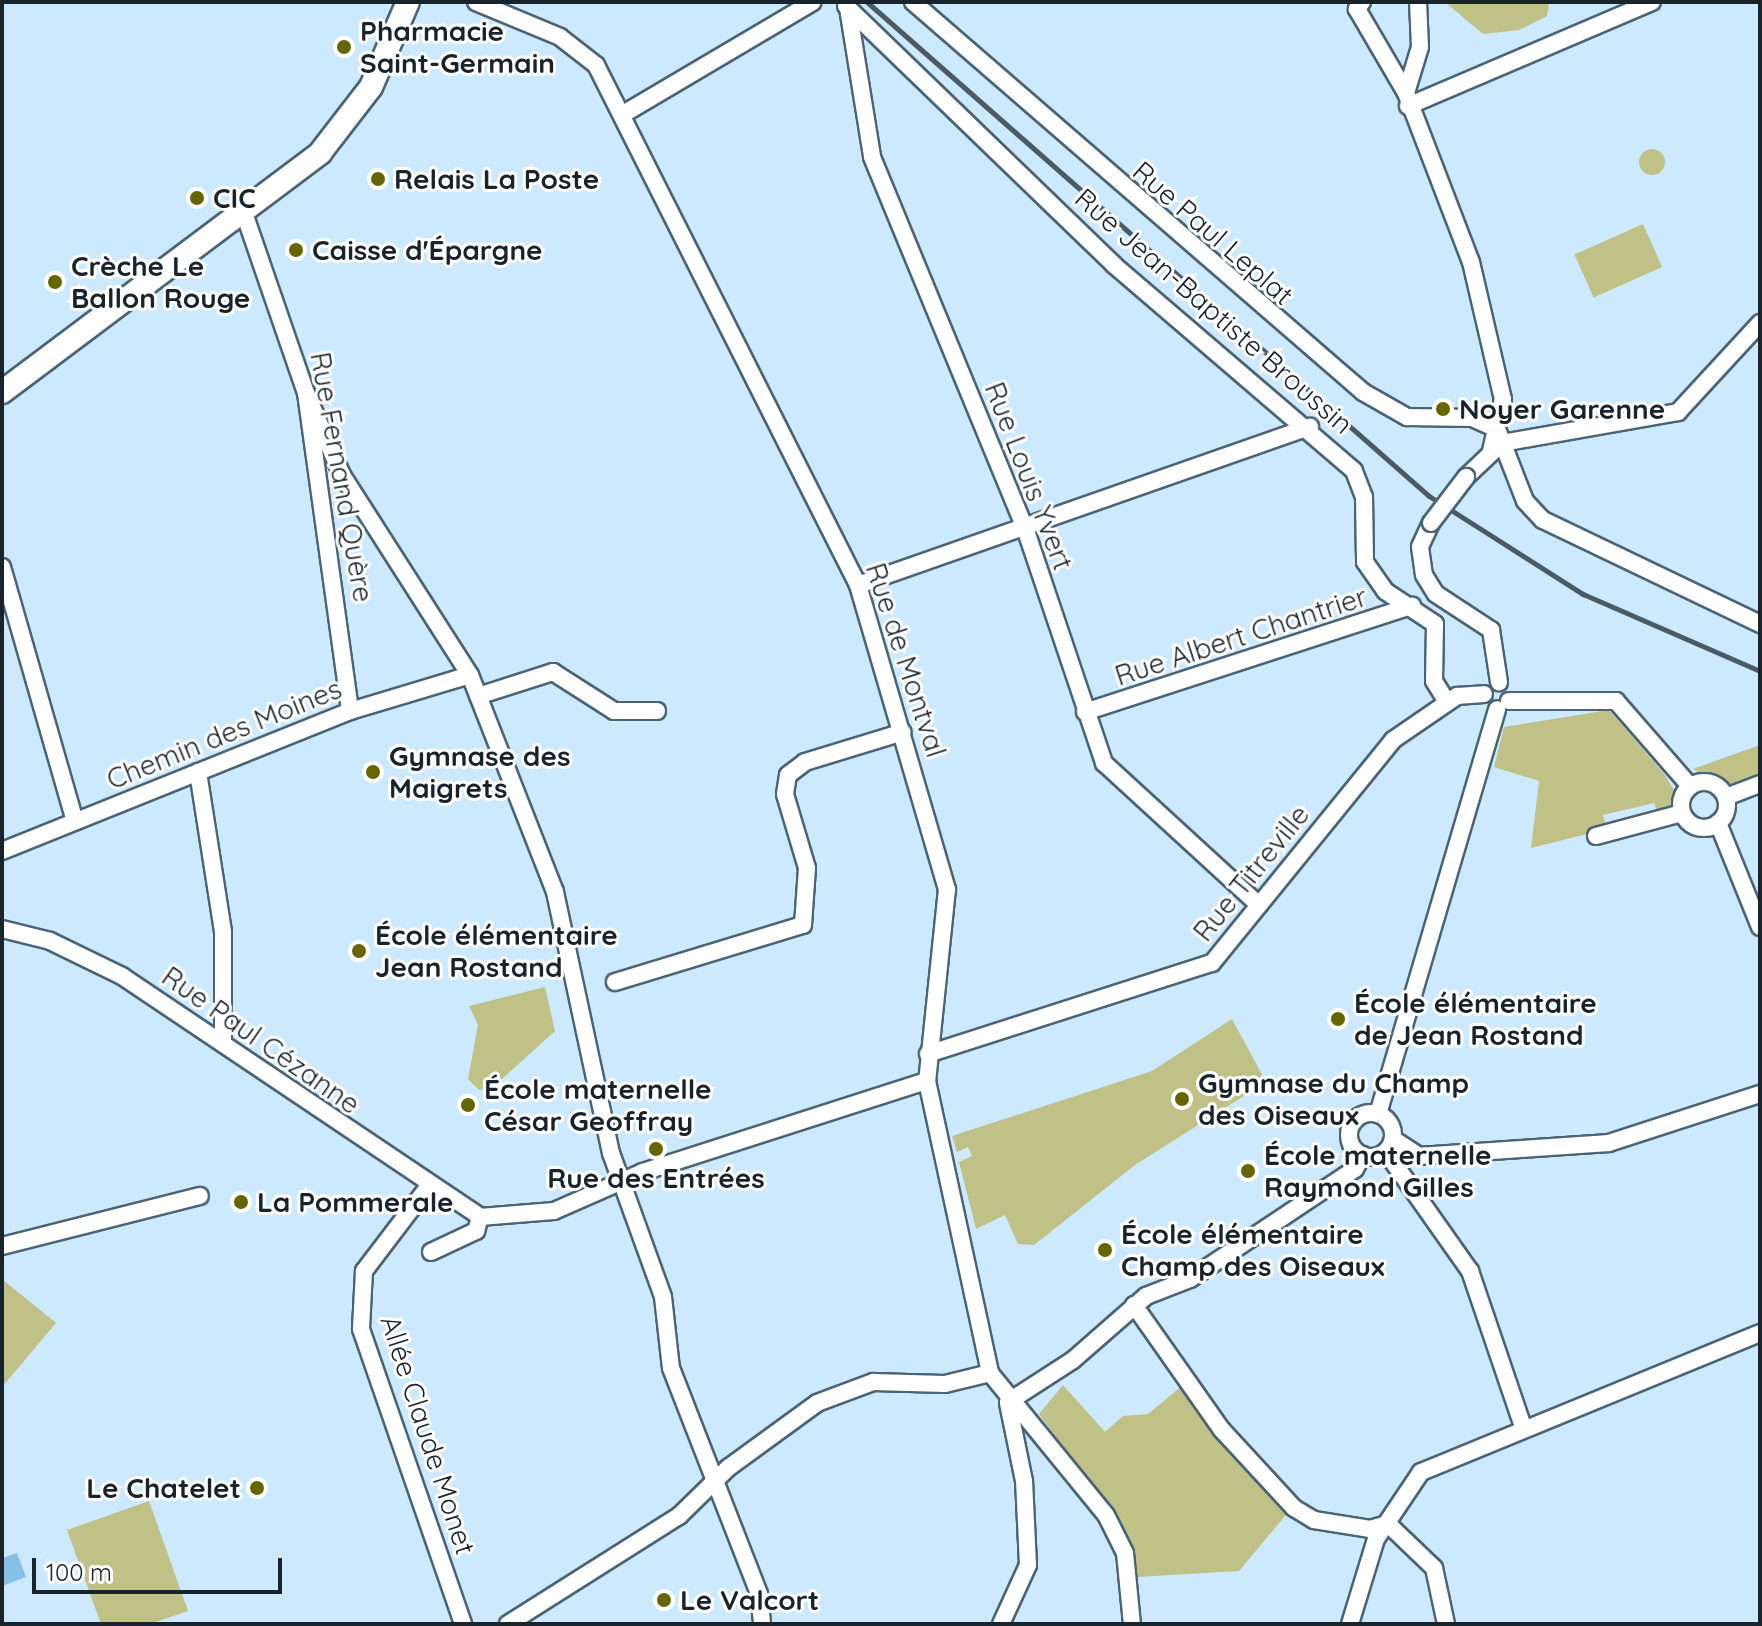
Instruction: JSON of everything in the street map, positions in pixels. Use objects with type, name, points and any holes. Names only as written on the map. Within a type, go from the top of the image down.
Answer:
[{"type":"main road","points":[[2,392],[244,213],[351,119],[408,2]]},
{"type":"street","name":"Rue de Montval","points":[[476,2],[560,37],[596,65],[625,113],[858,585],[947,889],[927,1081],[990,1373],[1008,1402]]},
{"type":"street","points":[[625,113],[813,2]]},
{"type":"street","name":"Rue Paul Leplat","points":[[913,2],[1280,327],[1383,407],[1407,417],[1472,418],[1497,441]]},
{"type":"street","points":[[1362,2],[1357,9],[1407,100],[1471,262],[1503,399],[1497,441],[1431,523],[1420,547],[1424,575],[1436,594],[1491,630],[1503,705],[1378,1114],[1389,1145],[1470,1271],[1523,1427]]},
{"type":"street","points":[[1407,100],[1420,47],[1418,2]]},
{"type":"street","points":[[1407,100],[1652,2]]},
{"type":"street","name":"Rue Jean-Baptiste Broussin","points":[[844,5],[1114,265],[1310,427],[1360,481],[1360,547],[1368,569],[1435,624],[1434,681],[1447,702]]},
{"type":"street","name":"Rue Louis Yvert","points":[[844,5],[872,157],[1026,531],[1104,763],[1132,796],[1259,905]]},
{"type":"street","name":"Rue Fernand Quère","points":[[244,213],[306,393],[350,711]]},
{"type":"street","points":[[1497,441],[1678,412],[1760,323]]},
{"type":"street","points":[[306,393],[342,475],[470,675],[555,892],[620,1182],[663,1297],[671,1368],[711,1485],[759,1594],[762,1624]]},
{"type":"street","points":[[858,585],[1026,531],[1310,427]]},
{"type":"street","points":[[1497,441],[1525,501],[1543,520],[1760,624]]},
{"type":"street","points":[[2,567],[75,821]]},
{"type":"street","name":"Rue Albert Chantrier","points":[[1085,712],[1412,606]]},
{"type":"street","points":[[478,696],[553,672],[614,711],[657,711]]},
{"type":"street","name":"Chemin des Moines","points":[[2,851],[350,711],[470,675]]},
{"type":"street","points":[[1499,682],[1484,694],[1503,705],[1616,701],[1690,786]]},
{"type":"street","name":"Rue Titreville","points":[[928,1054],[1212,963],[1383,751],[1447,702],[1484,694]]},
{"type":"street","points":[[615,982],[803,925],[807,868],[785,794],[788,775],[805,762],[903,732]]},
{"type":"street","points":[[198,772],[223,932],[223,1043]]},
{"type":"street","points":[[1690,786],[1711,782],[1726,797]]},
{"type":"street","points":[[1726,797],[1760,784]]},
{"type":"street","points":[[1682,813],[1690,786]]},
{"type":"street","points":[[1726,797],[1718,823],[1760,927]]},
{"type":"street","points":[[1682,813],[1697,827],[1718,823]]},
{"type":"street","points":[[1596,836],[1682,813]]},
{"type":"street","name":"Rue Paul Cézanne","points":[[2,929],[88,957],[223,1043],[428,1187],[480,1217]]},
{"type":"street","points":[[431,1252],[476,1231],[480,1217],[526,1219],[620,1182],[927,1081]]},
{"type":"street","points":[[1008,1402],[1073,1360],[1134,1305],[1190,1279],[1355,1169],[1362,1155],[1389,1145],[1419,1156],[1609,1143],[1760,1094]]},
{"type":"street","points":[[1362,1155],[1352,1146],[1351,1125],[1378,1114]]},
{"type":"street","name":"Allée Claude Monet","points":[[428,1187],[364,1271],[361,1329],[463,1624]]},
{"type":"street","points":[[2,1246],[200,1196]]},
{"type":"street","points":[[1134,1305],[1222,1430],[1294,1508],[1328,1522],[1370,1529],[1388,1524]]},
{"type":"street","points":[[1350,1624],[1376,1539],[1421,1472],[1523,1427],[1760,1333]]},
{"type":"street","points":[[508,1624],[679,1516],[788,1421],[846,1389],[945,1384],[990,1373]]},
{"type":"street","points":[[1001,1624],[1028,1565],[1024,1481],[1008,1402]]},
{"type":"street","points":[[1008,1402],[1106,1515],[1125,1553],[1132,1624]]},
{"type":"street","points":[[1388,1524],[1434,1568],[1446,1624]]},
{"type":"green space","points":[[1446,3],[1549,3],[1547,16],[1519,30],[1483,34]]},
{"type":"green space","points":[[1652,149],[1661,153],[1665,162],[1661,171],[1652,175],[1643,171],[1639,162],[1643,153]]},
{"type":"green space","points":[[1643,224],[1662,267],[1594,297],[1574,255]]},
{"type":"green space","points":[[1609,710],[1665,775],[1678,797],[1674,808],[1658,814],[1654,803],[1603,815],[1607,829],[1531,848],[1539,781],[1494,767],[1504,727]]},
{"type":"green space","points":[[1760,745],[1760,777],[1728,789],[1693,769]]},
{"type":"green space","points":[[545,987],[555,1031],[493,1087],[479,1090],[468,1079],[478,1025],[469,1006]]},
{"type":"green space","points":[[1232,1019],[1266,1082],[1135,1165],[1034,1245],[1018,1244],[1005,1215],[976,1229],[959,1162],[972,1156],[968,1147],[957,1152],[952,1136],[1152,1071]]},
{"type":"green space","points":[[2,1279],[56,1323],[2,1387]]},
{"type":"green space","points":[[1063,1385],[1105,1432],[1123,1416],[1148,1414],[1183,1385],[1290,1510],[1239,1571],[1137,1577],[1124,1530],[1039,1414]]},
{"type":"green space","points":[[149,1501],[188,1611],[150,1624],[101,1624],[67,1530]]},
{"type":"water","points":[[17,1553],[26,1577],[2,1586],[2,1558]]},
{"type":"railway","points":[[867,2],[1429,496],[1583,594],[1760,671]]},
{"type":"place","name":"Pharmacie Saint-Germain","points":[[344,47]]},
{"type":"place","name":"Relais La Poste","points":[[378,179]]},
{"type":"place","name":"CIC","points":[[197,198]]},
{"type":"place","name":"Caisse d'Épargne","points":[[296,250]]},
{"type":"place","name":"Crèche Le Ballon Rouge","points":[[55,282]]},
{"type":"place","name":"Noyer Garenne","points":[[1443,409]]},
{"type":"place","name":"Gymnase des Maigrets","points":[[373,772]]},
{"type":"place","name":"École élémentaire Jean Rostand","points":[[359,951]]},
{"type":"place","name":"École élémentaire de Jean Rostand","points":[[1338,1019]]},
{"type":"place","name":"Gymnase du Champ des Oiseaux","points":[[1182,1099]]},
{"type":"place","name":"École maternelle César Geoffray","points":[[468,1105]]},
{"type":"place","name":"Rue des Entrées","points":[[656,1149]]},
{"type":"place","name":"École maternelle Raymond Gilles","points":[[1248,1171]]},
{"type":"place","name":"La Pommerale","points":[[241,1202]]},
{"type":"place","name":"École élémentaire Champ des Oiseaux","points":[[1105,1250]]},
{"type":"place","name":"Le Chatelet","points":[[257,1488]]},
{"type":"place","name":"Le Valcort","points":[[664,1600]]}]
